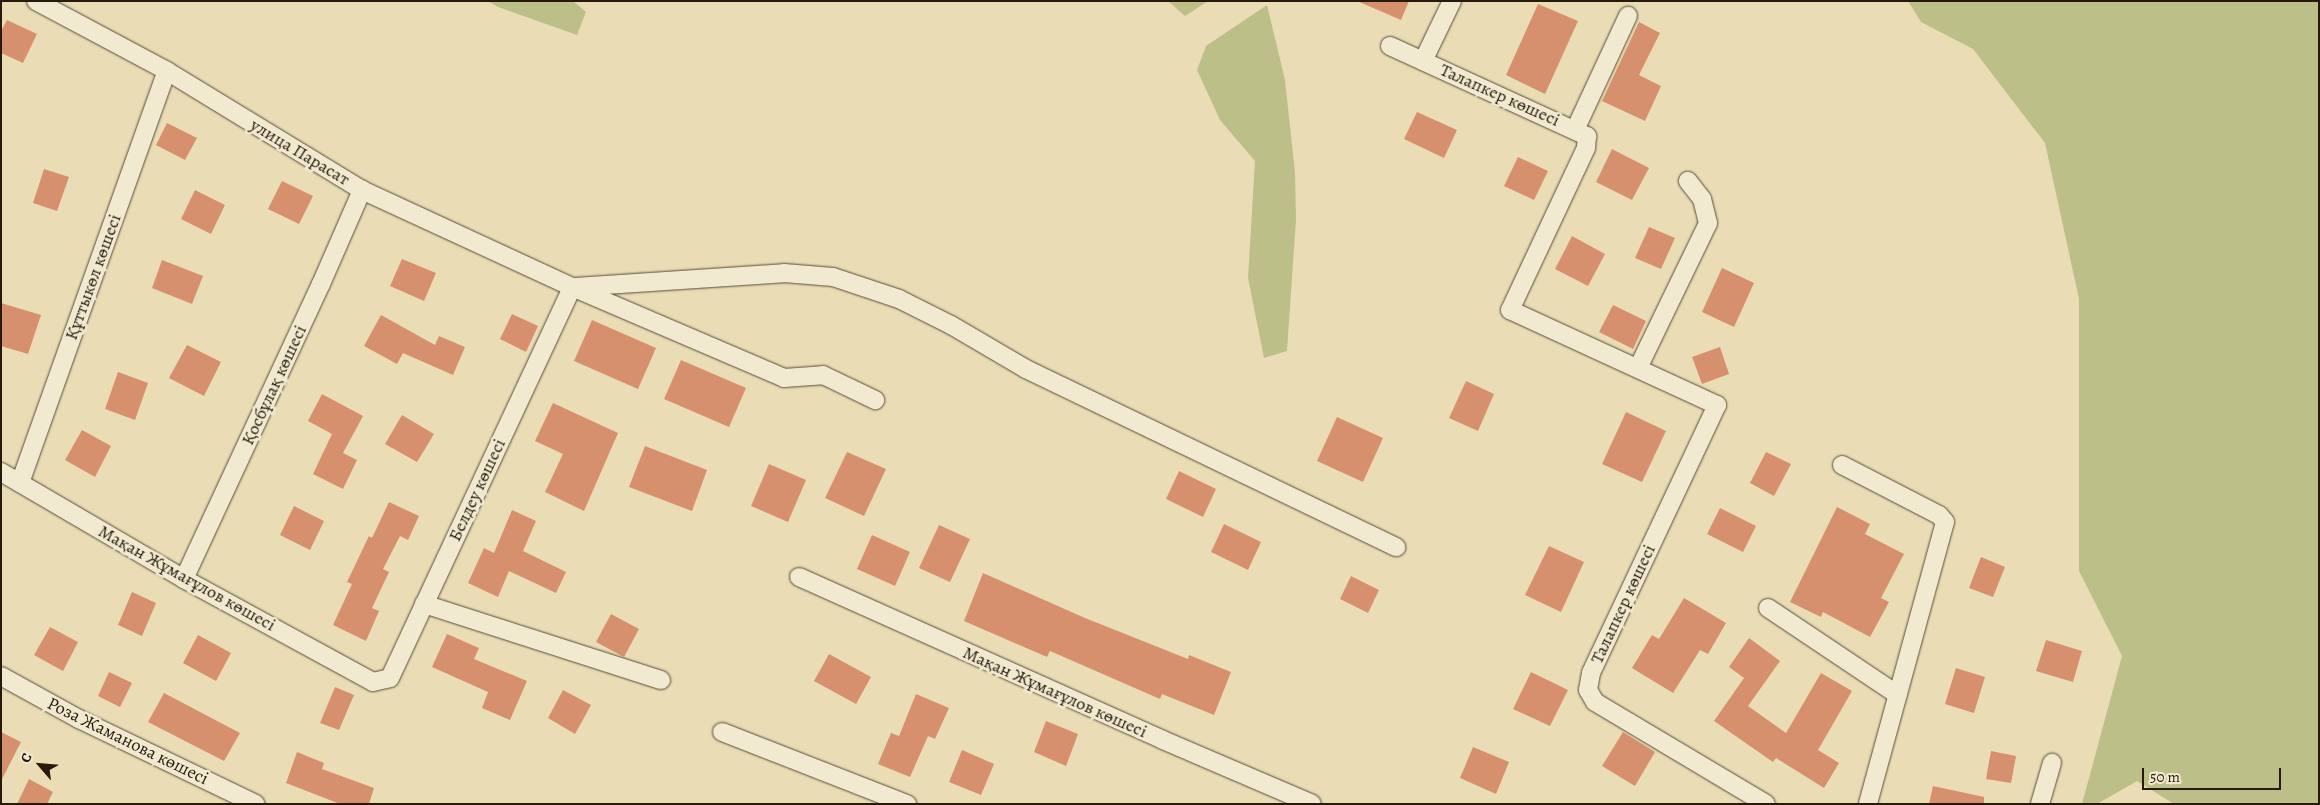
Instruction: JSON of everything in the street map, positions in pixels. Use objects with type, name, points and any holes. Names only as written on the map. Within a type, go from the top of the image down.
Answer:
[{"type":"street","name":"улица Парасат","points":[[36,1],[167,71],[362,190],[572,287],[784,378],[823,375],[876,400]]},
{"type":"street","name":"Талапкер көшесі","points":[[1424,61],[1452,1]]},
{"type":"street","name":"Талапкер көшесі","points":[[1576,130],[1628,16]]},
{"type":"street","name":"Талапкер көшесі","points":[[1390,46],[1587,136],[1586,148],[1510,310],[1717,405],[1591,673],[1588,690],[1594,702],[1766,804]]},
{"type":"street","name":"Құттыкөл көшесі","points":[[20,483],[167,71]]},
{"type":"street","points":[[1638,368],[1708,223],[1702,199],[1688,181]]},
{"type":"street","name":"Қосбұлақ көшесі","points":[[184,579],[321,284],[362,190]]},
{"type":"street","points":[[572,287],[784,273],[833,277],[908,304],[951,325],[1026,368],[1396,547]]},
{"type":"street","name":"Белдеу көшесі","points":[[373,682],[390,678],[572,287]]},
{"type":"street","points":[[1842,465],[1939,515],[1945,522],[1868,804]]},
{"type":"street","name":"Мақан Жұмағұлов көшесі","points":[[1,472],[184,579],[373,682]]},
{"type":"street","name":"Мақан Жұмағұлов көшесі","points":[[799,577],[1163,740],[1312,804]]},
{"type":"street","points":[[424,604],[662,680]]},
{"type":"street","points":[[1768,608],[1898,695]]},
{"type":"street","name":"Роза Жаманова көшесі","points":[[1,676],[79,719],[256,804]]},
{"type":"street","points":[[722,732],[907,804]]},
{"type":"street","points":[[2040,804],[2052,764]]},
{"type":"green space","points":[[488,1],[573,1],[586,12],[577,35],[498,7]]},
{"type":"green space","points":[[1168,1],[1208,1],[1185,16]]},
{"type":"green space","points":[[1908,1],[2319,1],[2319,804],[2174,804],[2137,781],[2097,804],[2082,804],[2122,656],[2079,571],[2079,299],[2045,143],[1973,49],[1921,22]]},
{"type":"green space","points":[[1267,5],[1285,80],[1295,172],[1296,220],[1287,351],[1264,358],[1248,278],[1255,161],[1220,120],[1197,70],[1206,46]]},
{"type":"building","points":[[1357,1],[1409,1],[1401,20]]},
{"type":"building","points":[[1538,4],[1578,21],[1545,94],[1506,75]]},
{"type":"building","points":[[7,20],[37,34],[23,63],[1,53],[1,31]]},
{"type":"building","points":[[1639,22],[1660,33],[1639,75],[1661,86],[1645,121],[1602,101]]},
{"type":"building","points":[[1417,112],[1457,130],[1444,158],[1404,139]]},
{"type":"building","points":[[167,123],[197,138],[185,160],[156,145]]},
{"type":"building","points":[[1612,149],[1649,168],[1632,200],[1596,182]]},
{"type":"building","points":[[1518,157],[1548,171],[1534,200],[1504,186]]},
{"type":"building","points":[[44,169],[69,177],[57,211],[33,203]]},
{"type":"building","points":[[282,181],[313,196],[299,224],[268,209]]},
{"type":"building","points":[[195,190],[225,205],[211,234],[181,219]]},
{"type":"building","points":[[1649,227],[1675,238],[1661,269],[1635,258]]},
{"type":"building","points":[[1572,236],[1605,254],[1588,286],[1555,269]]},
{"type":"building","points":[[402,259],[436,273],[424,301],[390,286]]},
{"type":"building","points":[[162,260],[203,276],[192,304],[152,288]]},
{"type":"building","points":[[1722,268],[1754,283],[1734,327],[1702,312]]},
{"type":"building","points":[[1,303],[41,315],[28,354],[1,346]]},
{"type":"building","points":[[1613,305],[1646,321],[1633,349],[1599,332]]},
{"type":"building","points":[[512,314],[538,326],[526,352],[500,339]]},
{"type":"building","points":[[381,315],[435,345],[439,336],[465,347],[453,375],[403,353],[397,364],[364,346]]},
{"type":"building","points":[[592,320],[656,348],[638,389],[574,361]]},
{"type":"building","points":[[187,345],[221,362],[204,396],[169,378]]},
{"type":"building","points":[[1720,347],[1729,374],[1702,384],[1692,357]]},
{"type":"building","points":[[681,360],[746,388],[729,427],[664,399]]},
{"type":"building","points":[[118,372],[148,383],[135,420],[105,409]]},
{"type":"building","points":[[1466,381],[1494,394],[1478,431],[1449,418]]},
{"type":"building","points":[[322,394],[363,416],[343,453],[357,460],[343,489],[313,474],[332,434],[308,421]]},
{"type":"building","points":[[553,403],[618,433],[584,511],[545,492],[563,454],[535,441]]},
{"type":"building","points":[[1626,412],[1666,431],[1642,482],[1602,464]]},
{"type":"building","points":[[402,415],[434,434],[417,462],[385,444]]},
{"type":"building","points":[[1337,417],[1383,438],[1363,482],[1317,461]]},
{"type":"building","points":[[82,430],[111,446],[95,477],[65,460]]},
{"type":"building","points":[[645,446],[707,470],[692,511],[629,487]]},
{"type":"building","points":[[847,452],[886,469],[864,516],[825,498]]},
{"type":"building","points":[[1766,452],[1791,464],[1774,496],[1750,483]]},
{"type":"building","points":[[769,464],[806,480],[788,522],[751,506]]},
{"type":"building","points":[[1179,471],[1216,489],[1203,517],[1166,499]]},
{"type":"building","points":[[389,502],[419,516],[408,540],[400,536],[383,569],[389,572],[372,608],[379,611],[366,641],[333,625],[352,584],[347,582],[369,536],[372,538]]},
{"type":"building","points":[[294,506],[324,521],[310,550],[280,535]]},
{"type":"building","points":[[1837,507],[1870,524],[1865,534],[1904,554],[1881,598],[1889,602],[1870,637],[1823,612],[1821,617],[1790,602]]},
{"type":"building","points":[[1720,508],[1756,526],[1743,552],[1707,534]]},
{"type":"building","points":[[512,510],[536,521],[523,551],[566,572],[556,593],[509,571],[498,597],[468,583],[484,548],[494,553]]},
{"type":"building","points":[[1224,524],[1261,542],[1248,570],[1211,552]]},
{"type":"building","points":[[939,525],[970,539],[950,582],[919,568]]},
{"type":"building","points":[[872,535],[910,552],[895,586],[857,569]]},
{"type":"building","points":[[1549,546],[1584,562],[1561,612],[1525,595]]},
{"type":"building","points":[[1981,557],[2005,567],[1993,597],[1969,588]]},
{"type":"building","points":[[983,573],[1085,618],[1188,659],[1189,655],[1231,672],[1214,715],[1162,694],[1160,699],[1050,651],[1047,657],[964,621]]},
{"type":"building","points":[[1351,576],[1379,590],[1368,613],[1340,599]]},
{"type":"building","points":[[132,592],[156,603],[142,636],[118,625]]},
{"type":"building","points":[[1684,598],[1726,623],[1708,654],[1700,650],[1673,693],[1632,668],[1652,635],[1659,639]]},
{"type":"building","points":[[611,614],[639,629],[624,657],[596,642]]},
{"type":"building","points":[[50,627],[78,642],[63,671],[34,655]]},
{"type":"building","points":[[447,634],[479,648],[474,659],[527,681],[510,720],[482,708],[488,692],[432,667]]},
{"type":"building","points":[[198,635],[231,653],[216,681],[183,663]]},
{"type":"building","points":[[1749,638],[1780,661],[1748,706],[1786,733],[1821,673],[1852,691],[1818,750],[1839,763],[1824,788],[1776,758],[1773,762],[1714,721],[1744,678],[1729,667]]},
{"type":"building","points":[[2046,640],[2082,651],[2073,682],[2036,671]]},
{"type":"building","points":[[829,654],[871,677],[856,704],[814,681]]},
{"type":"building","points":[[1956,668],[1985,677],[1974,713],[1945,704]]},
{"type":"building","points":[[109,672],[132,683],[120,707],[98,696]]},
{"type":"building","points":[[1531,672],[1568,690],[1550,726],[1513,709]]},
{"type":"building","points":[[335,687],[354,695],[339,730],[320,723]]},
{"type":"building","points":[[563,690],[591,705],[575,734],[548,718]]},
{"type":"building","points":[[164,693],[240,733],[224,761],[148,722]]},
{"type":"building","points":[[916,694],[949,708],[935,739],[928,736],[910,777],[878,764],[891,733],[899,736]]},
{"type":"building","points":[[1046,721],[1078,734],[1066,766],[1034,752]]},
{"type":"building","points":[[1,732],[21,742],[1,781]]},
{"type":"building","points":[[1623,732],[1655,752],[1635,786],[1602,766]]},
{"type":"building","points":[[1473,747],[1509,762],[1496,794],[1460,778]]},
{"type":"building","points":[[962,750],[994,764],[981,795],[949,782]]},
{"type":"building","points":[[1991,751],[2016,756],[2011,783],[1986,779]]},
{"type":"building","points":[[297,752],[324,763],[322,769],[374,788],[369,804],[340,804],[286,783]]},
{"type":"building","points":[[29,779],[53,792],[47,804],[17,804]]},
{"type":"building","points":[[1933,786],[1984,797],[1984,804],[1929,804]]}]
